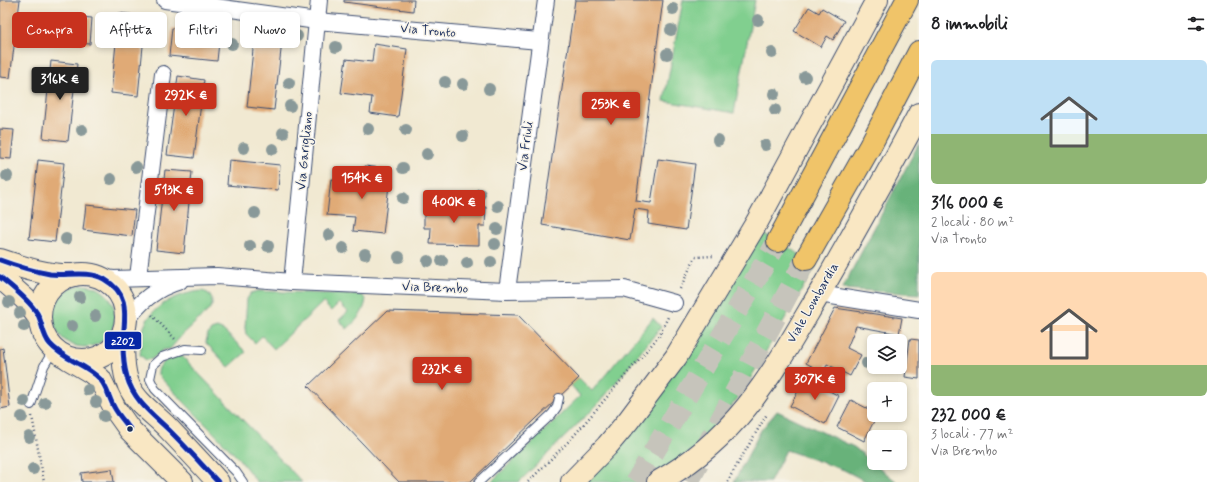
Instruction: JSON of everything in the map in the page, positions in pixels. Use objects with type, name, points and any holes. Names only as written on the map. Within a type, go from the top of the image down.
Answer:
[{"type":"highway","points":[[778,241],[907,0]]},
{"type":"highway","points":[[806,259],[869,148],[919,52]]},
{"type":"street","name":"Via Tronto","points":[[165,0],[317,21],[539,41]]},
{"type":"street","points":[[317,21],[319,0]]},
{"type":"street","name":"Via Friuli","points":[[507,291],[539,41],[546,0]]},
{"type":"street","points":[[572,482],[607,446],[628,421],[676,357],[761,215],[877,0]]},
{"type":"street","name":"Via Garigliano","points":[[292,282],[317,21]]},
{"type":"street","points":[[138,278],[163,74]]},
{"type":"street","name":"Viale Lombardia","points":[[658,482],[683,467],[708,448],[721,437],[749,406],[770,376],[819,294],[919,114]]},
{"type":"street","points":[[0,260],[37,272],[66,276],[86,274],[100,278],[113,286],[120,294],[132,324],[124,361],[127,379],[132,392],[136,398],[165,425],[218,482]]},
{"type":"street","points":[[40,319],[42,306],[48,292],[58,282],[74,275]]},
{"type":"street","points":[[0,276],[25,299],[40,319],[48,342],[100,379],[115,409],[130,430],[182,482]]},
{"type":"street","name":"Via Brembo","points":[[100,278],[113,279],[217,276],[292,282],[507,291],[624,289],[674,303]]},
{"type":"street","name":"Via Brembo","points":[[132,324],[136,308],[150,294],[164,287],[195,277]]},
{"type":"street","points":[[819,294],[919,310]]},
{"type":"street","points":[[60,352],[80,360],[98,358],[107,354],[115,347],[132,324]]},
{"type":"lane","points":[[202,350],[185,348],[162,357],[153,365],[150,379],[155,389],[236,472],[243,482]]},
{"type":"lane","points":[[31,405],[44,366],[60,352]]},
{"type":"lane","points":[[479,482],[552,414],[557,407],[559,398]]},
{"type":"path","points":[[528,482],[572,438],[659,336],[695,257],[721,256]]},
{"type":"path","points":[[132,324],[150,313],[185,348]]},
{"type":"path","points":[[31,405],[44,482]]},
{"type":"green space","points":[[683,0],[755,0],[734,113],[664,101]]},
{"type":"green space","points":[[919,143],[919,294],[842,289]]},
{"type":"green space","points":[[758,231],[778,241],[816,265],[743,391],[706,440],[663,473],[645,482],[585,482]]},
{"type":"green space","points":[[84,285],[96,287],[106,294],[113,304],[115,316],[113,328],[106,338],[96,345],[84,347],[72,345],[62,338],[55,328],[53,316],[55,304],[62,294],[72,287]]},
{"type":"green space","points":[[202,291],[208,293],[212,299],[212,305],[208,311],[183,334],[170,349],[163,350],[152,359],[146,360],[140,355],[143,330],[152,314],[166,302],[184,294]]},
{"type":"green space","points":[[258,291],[361,295],[366,299],[360,316],[347,329],[339,320],[348,312],[339,303],[331,311],[323,302],[274,349],[262,336],[255,343],[246,334],[247,299],[251,293]]},
{"type":"green space","points":[[653,318],[661,327],[600,402],[519,482],[491,482],[580,396],[571,385],[579,378],[592,391]]},
{"type":"green space","points":[[217,328],[224,331],[246,352],[229,367],[206,343],[207,336],[211,330]]},
{"type":"green space","points":[[180,354],[302,482],[257,482],[239,459],[158,375],[158,371],[162,364],[168,359]]},
{"type":"green space","points":[[777,411],[854,447],[867,458],[867,470],[882,470],[897,482],[867,482],[844,470],[786,450],[770,482],[734,482],[761,430]]},
{"type":"building","points":[[0,0],[20,0],[18,12],[12,12],[12,48],[14,48],[10,78],[0,77]]},
{"type":"building","points":[[344,0],[414,0],[413,11],[344,2]]},
{"type":"building","points":[[575,0],[663,0],[636,201],[651,203],[658,159],[695,164],[686,230],[648,224],[649,211],[635,209],[630,240],[542,225]]},
{"type":"building","points":[[809,7],[819,13],[822,8],[844,21],[833,40],[827,36],[821,47],[794,31]]},
{"type":"building","points":[[87,18],[92,18],[90,44],[87,44]]},
{"type":"building","points":[[172,28],[175,28],[175,48],[218,48],[217,61],[169,56]]},
{"type":"building","points":[[374,44],[407,49],[398,117],[370,113],[372,97],[341,93],[346,59],[372,62]]},
{"type":"building","points":[[116,48],[143,48],[138,96],[111,93]]},
{"type":"building","points":[[253,48],[281,48],[274,110],[247,107]]},
{"type":"building","points":[[51,61],[77,64],[68,141],[43,138]]},
{"type":"building","points":[[178,76],[204,80],[194,158],[167,155]]},
{"type":"building","points":[[0,129],[14,130],[11,159],[0,158]]},
{"type":"building","points":[[38,160],[64,163],[55,242],[29,239]]},
{"type":"building","points":[[229,160],[280,165],[278,190],[227,185]]},
{"type":"building","points":[[365,166],[391,169],[383,234],[353,231],[355,217],[327,215],[331,179],[363,182]]},
{"type":"building","points":[[165,170],[192,172],[184,253],[156,250]]},
{"type":"building","points":[[86,205],[135,210],[132,236],[83,230]]},
{"type":"building","points":[[424,205],[486,207],[485,226],[479,226],[479,245],[430,244],[431,228],[424,228]]},
{"type":"building","points":[[835,308],[902,318],[899,334],[856,326],[847,348],[861,355],[850,376],[827,364],[824,373],[806,363]]},
{"type":"building","points":[[387,311],[518,315],[579,378],[470,482],[399,482],[308,386]]},
{"type":"building","points":[[910,339],[919,340],[919,379],[905,377],[905,374],[907,374]]},
{"type":"building","points":[[3,348],[10,407],[0,409],[0,349]]},
{"type":"building","points":[[805,378],[839,396],[825,424],[790,406]]},
{"type":"building","points":[[851,400],[867,408],[867,422],[874,422],[870,430],[867,430],[867,435],[864,441],[837,427]]},
{"type":"building","points":[[112,469],[114,482],[82,482],[81,473]]},
{"type":"tunnel","points":[[636,482],[778,241]]},
{"type":"tunnel","points":[[688,482],[806,259]]},
{"type":"transit line","name":"z202","points":[[0,260],[50,274],[84,274],[98,276],[113,285],[123,299],[125,316],[123,357],[130,386],[146,408],[178,439],[218,482]]},
{"type":"transit line","name":"z202","points":[[0,277],[20,294],[37,313],[45,337],[50,344],[62,354],[88,369],[100,379],[112,404],[130,429]]}]
